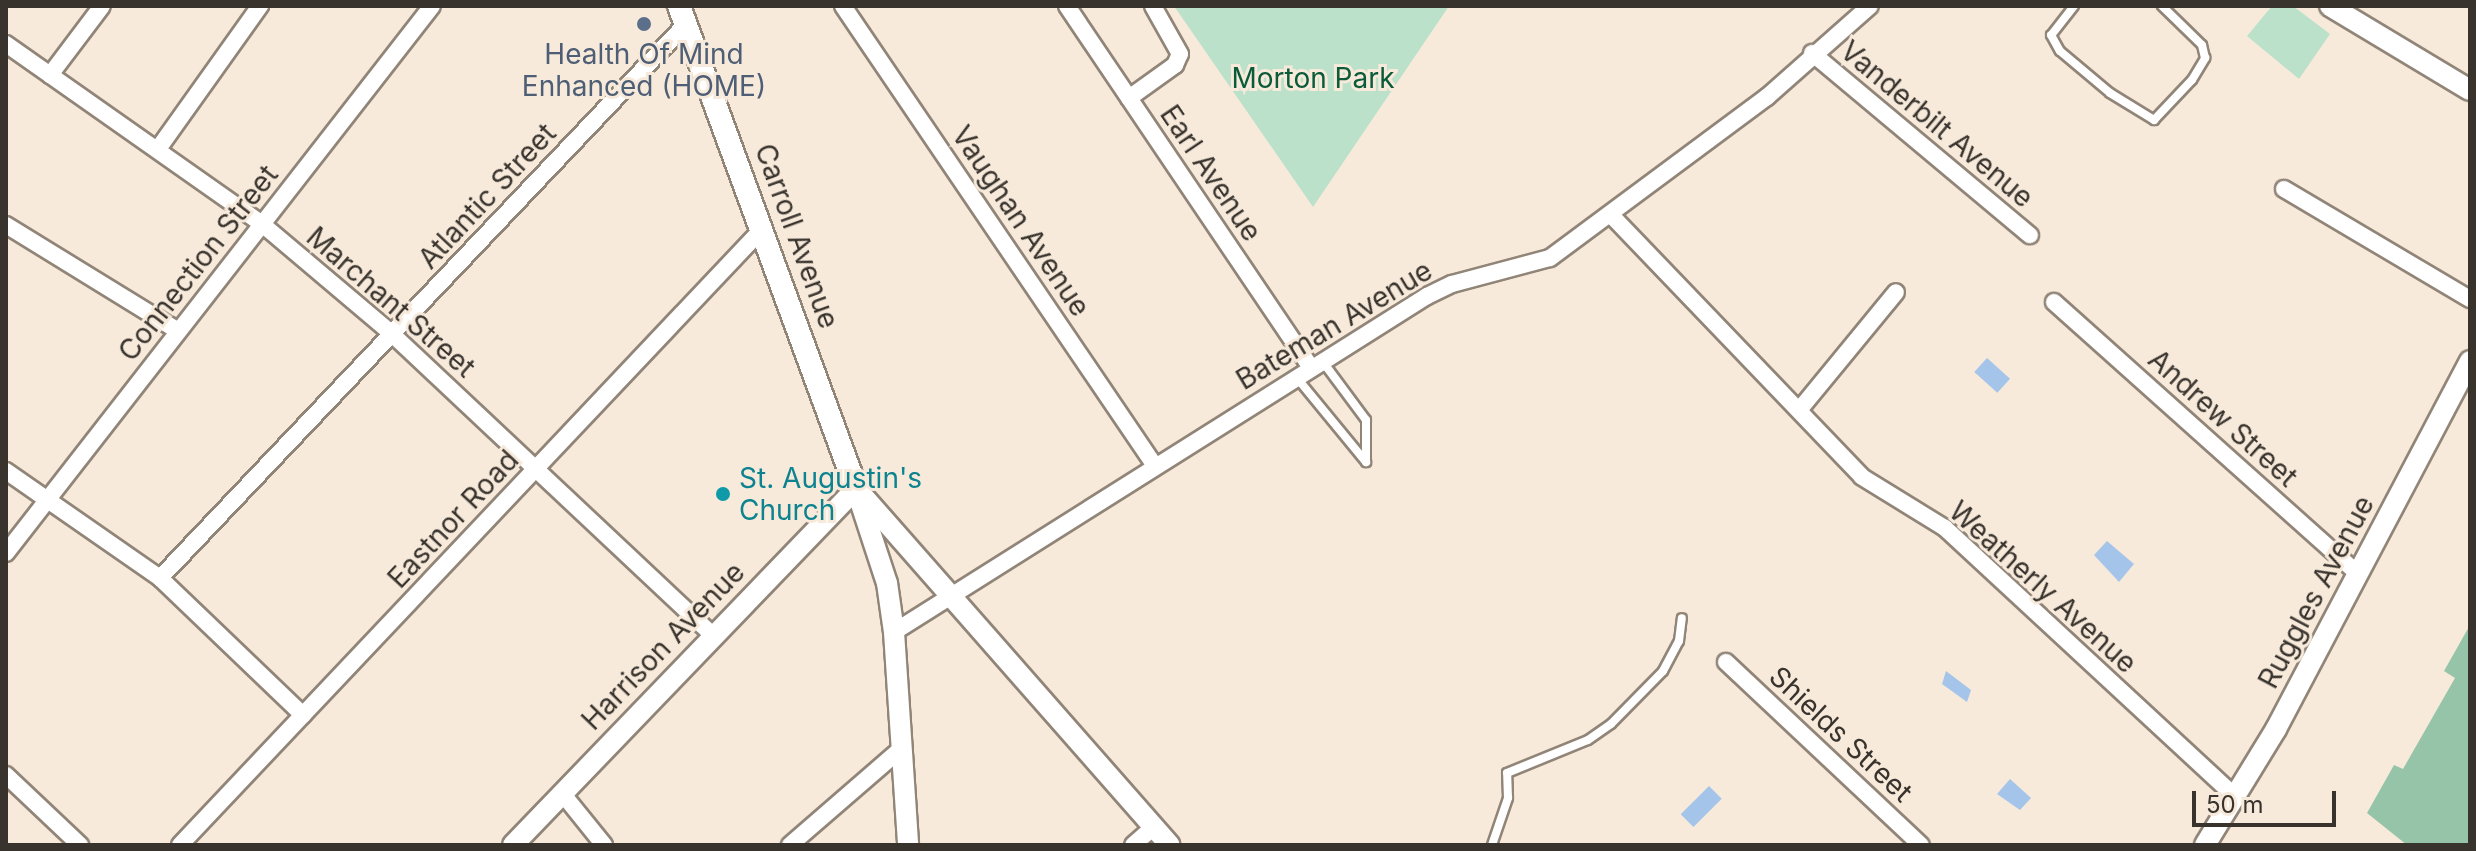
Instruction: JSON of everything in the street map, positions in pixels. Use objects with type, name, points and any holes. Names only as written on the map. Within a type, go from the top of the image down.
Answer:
[{"type":"main road","name":"Carroll Avenue","points":[[682,15],[763,228],[856,488]]},
{"type":"street","points":[[50,75],[102,6]]},
{"type":"street","points":[[158,149],[260,6]]},
{"type":"street","name":"Connection Street","points":[[6,553],[432,6]]},
{"type":"street","name":"Vaughan Avenue","points":[[843,6],[1155,466]]},
{"type":"street","name":"Earl Avenue","points":[[1067,6],[1310,369]]},
{"type":"street","points":[[1129,98],[1175,65],[1180,54],[1153,6]]},
{"type":"street","name":"Bateman Avenue","points":[[894,632],[1427,296],[1452,284],[1550,258],[1612,216],[1767,97],[1812,53],[1870,6]]},
{"type":"street","points":[[2330,6],[2470,90]]},
{"type":"street","name":"Atlantic Street","points":[[160,578],[392,334],[682,15]]},
{"type":"street","name":"Marchant Street","points":[[6,44],[262,224],[392,334],[712,634]]},
{"type":"street","name":"Vanderbilt Avenue","points":[[1812,53],[2030,235]]},
{"type":"street","points":[[2284,189],[2470,299]]},
{"type":"street","name":"Weatherly Avenue","points":[[1612,216],[1862,477],[1945,528],[2235,797]]},
{"type":"street","points":[[6,225],[178,331]]},
{"type":"street","name":"Eastnor Road","points":[[180,845],[763,228]]},
{"type":"street","points":[[1800,409],[1896,292]]},
{"type":"street","name":"Andrew Street","points":[[2054,302],[2357,573]]},
{"type":"street","name":"Ruggles Avenue","points":[[2205,845],[2235,797],[2470,361]]},
{"type":"street","points":[[6,471],[49,497],[160,578],[303,715]]},
{"type":"street","name":"Carroll Avenue","points":[[856,488],[1170,845]]},
{"type":"street","name":"Carroll Avenue","points":[[856,488],[887,583],[894,632],[908,845]]},
{"type":"street","name":"Harrison Avenue","points":[[513,845],[712,634],[856,488]]},
{"type":"street","name":"Shields Street","points":[[1726,662],[1921,845]]},
{"type":"street","points":[[790,845],[902,748]]},
{"type":"street","points":[[6,775],[80,845]]},
{"type":"street","points":[[562,793],[604,845]]},
{"type":"street","points":[[1133,845],[1154,827]]},
{"type":"lane","points":[[2074,6],[2051,35],[2060,51],[2110,93],[2154,120],[2192,80],[2205,58],[2202,45],[2162,6]]},
{"type":"lane","points":[[1310,369],[1366,420],[1366,462],[1310,369]]},
{"type":"lane","points":[[1492,845],[1508,798],[1507,773],[1588,740],[1611,724],[1663,671],[1679,641],[1682,618]]},
{"type":"green space","name":"Morton Park","points":[[1174,6],[1449,6],[1313,207]]},
{"type":"green space","points":[[2272,6],[2293,6],[2330,34],[2299,79],[2247,36]]},
{"type":"green space","points":[[2470,625],[2470,845],[2407,845],[2367,813],[2394,765],[2403,769],[2455,678],[2444,671]]},
{"type":"water","points":[[1987,358],[2010,379],[1997,393],[1974,372]]},
{"type":"water","points":[[2107,541],[2134,564],[2119,582],[2094,555]]},
{"type":"water","points":[[1946,671],[1971,690],[1967,702],[1942,684]]},
{"type":"water","points":[[2010,779],[2031,798],[2020,810],[1997,794]]},
{"type":"water","points":[[1709,786],[1722,799],[1693,827],[1681,814]]},
{"type":"place","name":"Health Of Mind Enhanced (HOME)","points":[[644,24]]},
{"type":"place","name":"St. Augustin's Church","points":[[723,494]]}]
